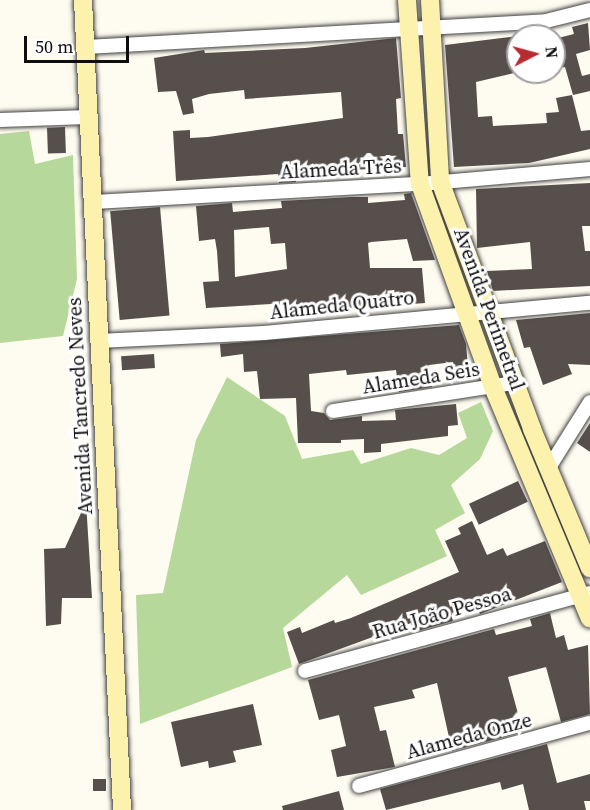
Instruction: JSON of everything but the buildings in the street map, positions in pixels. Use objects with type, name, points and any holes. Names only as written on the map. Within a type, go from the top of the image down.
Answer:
[{"type":"street","name":"Avenida Tancredo Neves","points":[[83,0],[122,810]]},
{"type":"street","name":"Avenida Perimetral","points":[[407,0],[420,184],[493,387],[585,594],[590,619]]},
{"type":"street","name":"Avenida Perimetral","points":[[430,0],[440,181],[486,311],[590,568]]},
{"type":"street","points":[[86,47],[546,21],[590,10]]},
{"type":"street","points":[[0,120],[88,117]]},
{"type":"street","name":"Alameda Três","points":[[94,202],[420,184],[590,169]]},
{"type":"street","name":"Alameda Quatro","points":[[98,341],[264,333],[465,312],[590,303]]},
{"type":"street","name":"Alameda Seis","points":[[333,411],[514,382]]},
{"type":"street","points":[[548,469],[590,402]]},
{"type":"street","points":[[513,436],[532,429]]},
{"type":"street","name":"Rua João Pessoa","points":[[305,671],[585,594]]},
{"type":"street","name":"Alameda Onze","points":[[359,786],[590,723]]},
{"type":"green space","points":[[29,131],[35,164],[73,155],[77,279],[63,336],[0,343],[0,134]]},
{"type":"green space","points":[[227,377],[285,416],[302,459],[353,450],[361,464],[411,448],[439,455],[467,438],[458,413],[481,402],[493,431],[480,459],[451,485],[465,513],[435,530],[447,556],[361,595],[347,575],[283,628],[292,667],[140,724],[136,595],[163,593],[196,440]]}]
